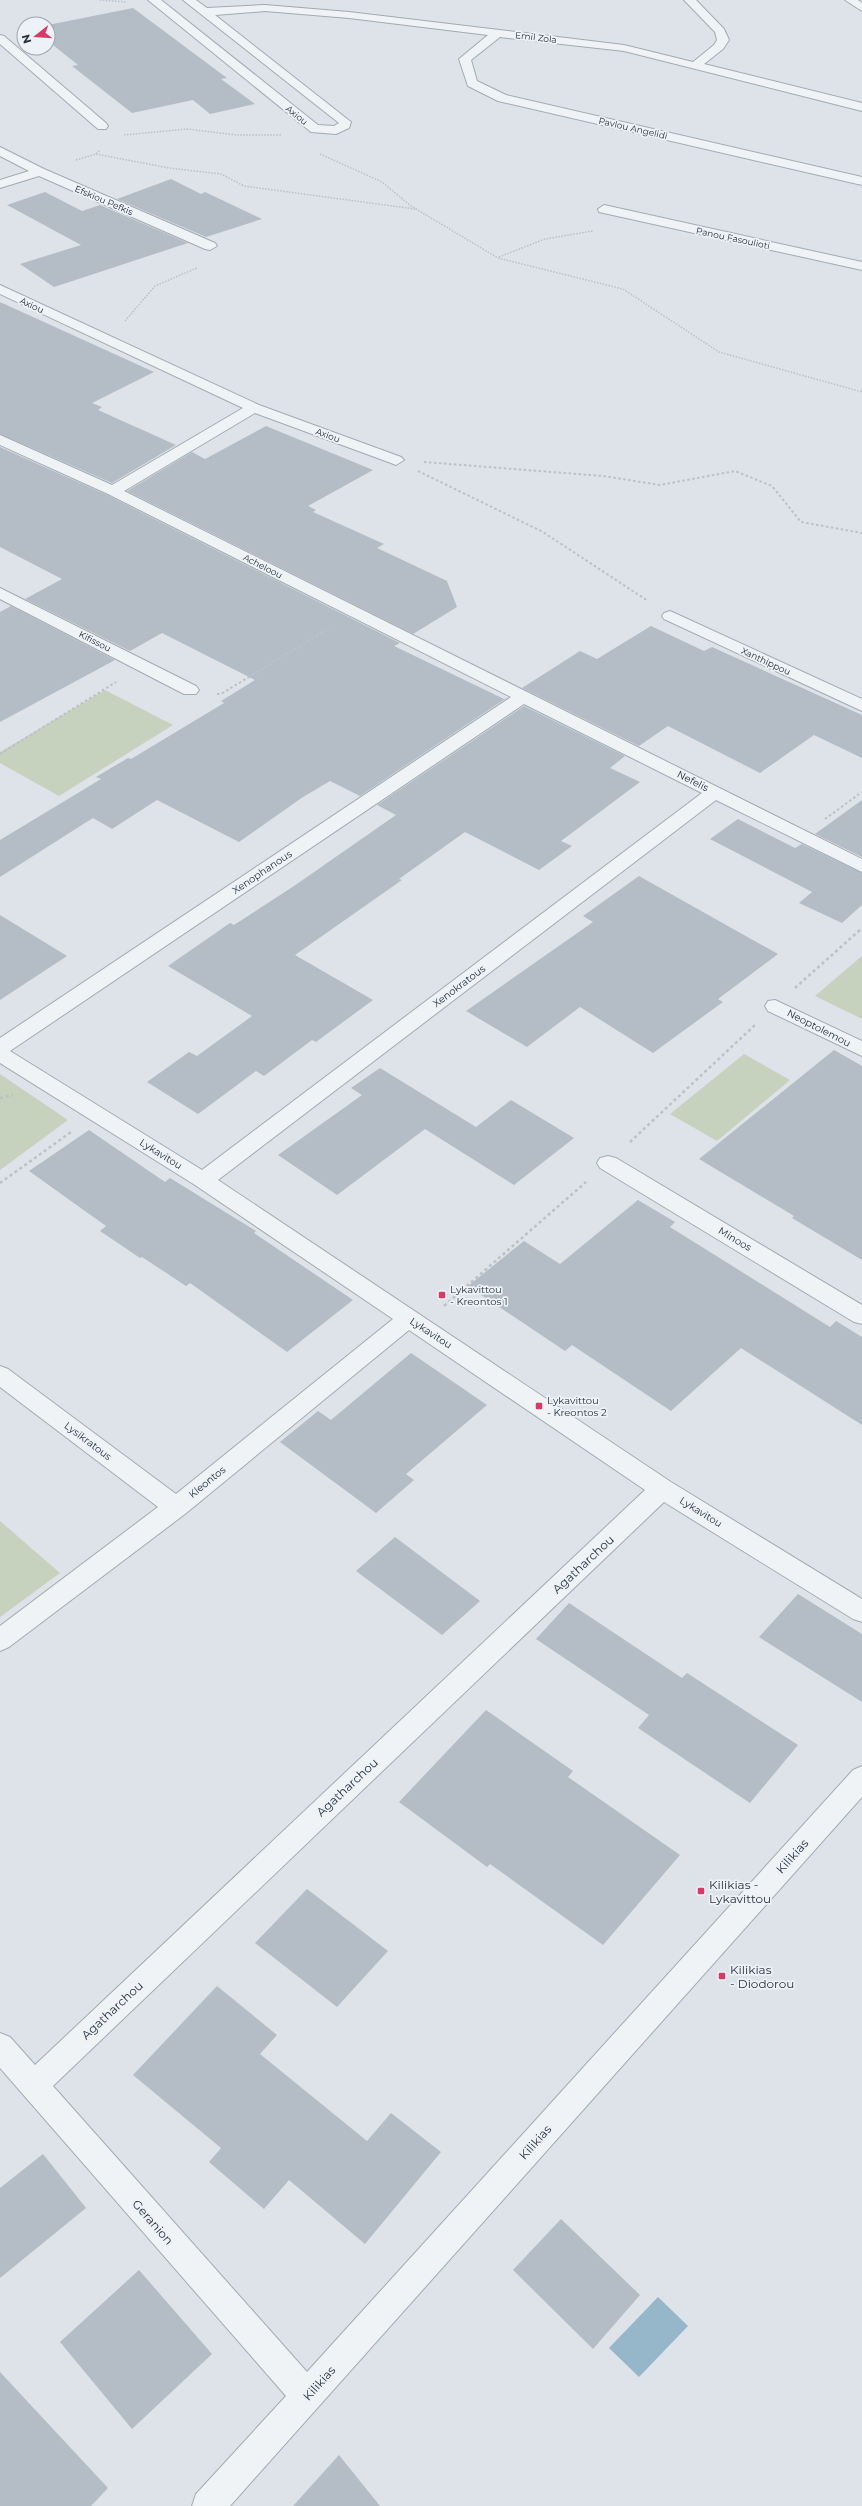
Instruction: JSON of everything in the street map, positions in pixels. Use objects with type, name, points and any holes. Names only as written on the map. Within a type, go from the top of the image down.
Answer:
[{"type":"street","name":"Axiou","points":[[154,0],[310,130],[336,130],[345,125],[344,122],[189,0]]},
{"type":"street","points":[[349,15],[352,0]]},
{"type":"street","points":[[690,0],[720,31],[723,40],[718,47],[695,66]]},
{"type":"street","points":[[851,0],[862,8]]},
{"type":"street","name":"Emil Zola","points":[[204,12],[265,8],[349,15],[624,48],[862,107]]},
{"type":"street","name":"Pavlou Angelidi","points":[[499,32],[465,58],[472,83],[502,98],[862,181]]},
{"type":"street","points":[[0,38],[102,126]]},
{"type":"street","name":"Efskiou Pefkis","points":[[0,151],[40,172],[210,246]]},
{"type":"street","points":[[0,184],[40,172]]},
{"type":"street","name":"Panou Fasoulioti","points":[[604,209],[862,266]]},
{"type":"street","name":"Axiou","points":[[0,289],[254,408],[396,460]]},
{"type":"street","points":[[113,492],[254,408]]},
{"type":"street","name":"Acheloou","points":[[0,439],[113,492],[524,696]]},
{"type":"street","name":"Kifissou","points":[[0,593],[190,690]]},
{"type":"street","name":"Xanthippou","points":[[670,616],[862,706]]},
{"type":"street","name":"Nefelis","points":[[524,696],[862,866]]},
{"type":"street","name":"Xenophanous","points":[[0,1048],[524,696]]},
{"type":"street","name":"Xenokratous","points":[[203,1180],[715,792]]},
{"type":"street","name":"Neoptolemou","points":[[775,1006],[862,1049]]},
{"type":"street","name":"Lykavitou","points":[[0,1054],[203,1180],[662,1489],[862,1612]]},
{"type":"street","name":"Minoos","points":[[608,1163],[862,1316]]},
{"type":"street","name":"Kleontos","points":[[0,1640],[176,1507],[415,1322]]},
{"type":"street","name":"Lysikratous","points":[[0,1375],[176,1507]]},
{"type":"street","name":"Agatharchou","points":[[33,2086],[662,1489]]},
{"type":"street","name":"Kilikias","points":[[208,2506],[862,1778]]},
{"type":"street","name":"Geranion","points":[[0,2047],[307,2396]]},
{"type":"path","points":[[102,126],[114,136]]},
{"type":"path","points":[[40,172],[96,154],[114,136],[187,128],[236,135],[272,136],[310,130],[321,155],[382,182],[418,210],[498,258],[623,289],[719,352],[862,392]]},
{"type":"path","points":[[96,154],[169,168],[221,174],[244,186],[418,210]]},
{"type":"path","points":[[498,258],[545,239],[605,229],[638,217]]},
{"type":"path","points":[[102,338],[128,319],[155,286],[212,261],[216,255],[210,246]]},
{"type":"path","points":[[396,460],[603,476],[660,485],[735,471],[772,486],[801,522],[862,533]]},
{"type":"path","points":[[396,460],[543,532],[670,616]]},
{"type":"path","points":[[190,690],[221,694],[355,612]]},
{"type":"path","points":[[0,754],[142,666]]},
{"type":"path","points":[[802,836],[862,792]]},
{"type":"path","points":[[415,1322],[608,1163],[775,1006],[862,928]]},
{"type":"path","points":[[0,1183],[96,1113]]},
{"type":"green space","points":[[105,690],[173,725],[59,796],[0,763],[0,752]]},
{"type":"green space","points":[[862,956],[862,1019],[815,996]]},
{"type":"green space","points":[[744,1054],[790,1080],[717,1141],[670,1114]]},
{"type":"green space","points":[[0,1074],[68,1120],[0,1170]]},
{"type":"green space","points":[[0,1521],[60,1573],[0,1617]]},
{"type":"water","points":[[658,2297],[688,2326],[639,2377],[609,2348]]},
{"type":"building","points":[[133,8],[227,78],[221,79],[255,104],[210,114],[193,100],[132,113],[72,66],[78,65],[56,47],[56,23]]},
{"type":"building","points":[[171,179],[201,194],[205,192],[262,219],[206,237],[117,199]]},
{"type":"building","points":[[45,192],[82,211],[100,205],[188,243],[54,287],[20,264],[81,245],[7,205]]},
{"type":"building","points":[[0,302],[154,372],[92,403],[102,407],[98,410],[176,445],[112,483],[0,434]]},
{"type":"building","points":[[266,426],[373,470],[308,506],[316,510],[313,512],[384,544],[377,548],[447,581],[457,607],[413,634],[127,491],[192,452],[205,459]]},
{"type":"building","points":[[0,447],[107,495],[400,643],[394,646],[504,699],[508,697],[360,796],[330,781],[303,797],[239,842],[157,800],[112,829],[93,818],[0,877],[0,840],[101,779],[96,777],[128,758],[131,759],[224,703],[221,701],[255,680],[162,633],[130,651],[25,599],[62,579],[0,547]]},
{"type":"building","points":[[11,606],[115,660],[0,722],[0,612]]},
{"type":"building","points":[[651,626],[704,651],[712,647],[862,715],[862,758],[814,735],[760,773],[668,726],[639,746],[522,688],[580,651],[597,659]]},
{"type":"building","points":[[524,706],[625,756],[610,768],[640,782],[561,841],[572,846],[539,870],[465,832],[399,879],[402,880],[295,955],[373,1000],[316,1042],[312,1040],[264,1076],[256,1071],[198,1114],[147,1082],[189,1052],[197,1056],[252,1016],[168,966],[230,923],[234,925],[294,886],[396,815],[377,805]]},
{"type":"building","points":[[862,800],[862,857],[815,834]]},
{"type":"building","points":[[738,819],[795,848],[802,844],[862,873],[862,905],[842,923],[799,903],[812,892],[710,839]]},
{"type":"building","points":[[639,876],[778,954],[718,999],[723,1002],[653,1053],[580,1007],[527,1047],[466,1011],[593,922],[583,916]]},
{"type":"building","points":[[0,915],[67,956],[0,1000]]},
{"type":"building","points":[[834,1050],[862,1066],[862,1260],[792,1218],[794,1216],[699,1159]]},
{"type":"building","points":[[380,1068],[476,1127],[511,1100],[574,1138],[514,1185],[425,1129],[337,1195],[278,1155],[362,1095],[351,1088]]},
{"type":"building","points":[[89,1130],[165,1182],[170,1178],[256,1231],[254,1233],[353,1300],[287,1352],[190,1283],[186,1286],[142,1257],[140,1258],[100,1231],[106,1226],[29,1171]]},
{"type":"building","points":[[638,1200],[675,1222],[670,1227],[830,1327],[836,1321],[862,1337],[862,1425],[741,1348],[671,1411],[572,1345],[565,1351],[468,1286],[524,1241],[560,1264]]},
{"type":"building","points":[[411,1353],[487,1405],[406,1474],[414,1480],[376,1513],[280,1442],[318,1411],[331,1420]]},
{"type":"building","points":[[395,1537],[480,1601],[442,1635],[356,1571]]},
{"type":"building","points":[[798,1594],[862,1634],[862,1702],[759,1637]]},
{"type":"building","points":[[569,1603],[682,1678],[687,1673],[798,1745],[750,1803],[638,1728],[649,1715],[536,1639]]},
{"type":"building","points":[[486,1710],[573,1771],[568,1777],[680,1855],[603,1945],[490,1864],[487,1867],[399,1802]]},
{"type":"building","points":[[307,1889],[388,1951],[337,2007],[255,1943]]},
{"type":"building","points":[[217,1986],[277,2035],[260,2054],[367,2141],[391,2113],[441,2152],[365,2244],[289,2180],[264,2209],[209,2162],[221,2148],[133,2075]]},
{"type":"building","points":[[43,2154],[86,2208],[0,2278],[0,2188]]},
{"type":"building","points":[[561,2219],[640,2295],[593,2349],[513,2270]]},
{"type":"building","points":[[139,2270],[212,2354],[132,2429],[60,2342]]},
{"type":"building","points":[[0,2372],[108,2488],[91,2506],[0,2506]]},
{"type":"building","points":[[339,2455],[380,2506],[293,2506]]},
{"type":"place","name":"Lykavittou - Kreontos 1","points":[[442,1295]]},
{"type":"place","name":"Lykavittou - Kreontos 2","points":[[539,1406]]},
{"type":"place","name":"Kilikias - Lykavittou","points":[[701,1891]]},
{"type":"place","name":"Kilikias - Diodorou","points":[[722,1976]]}]
